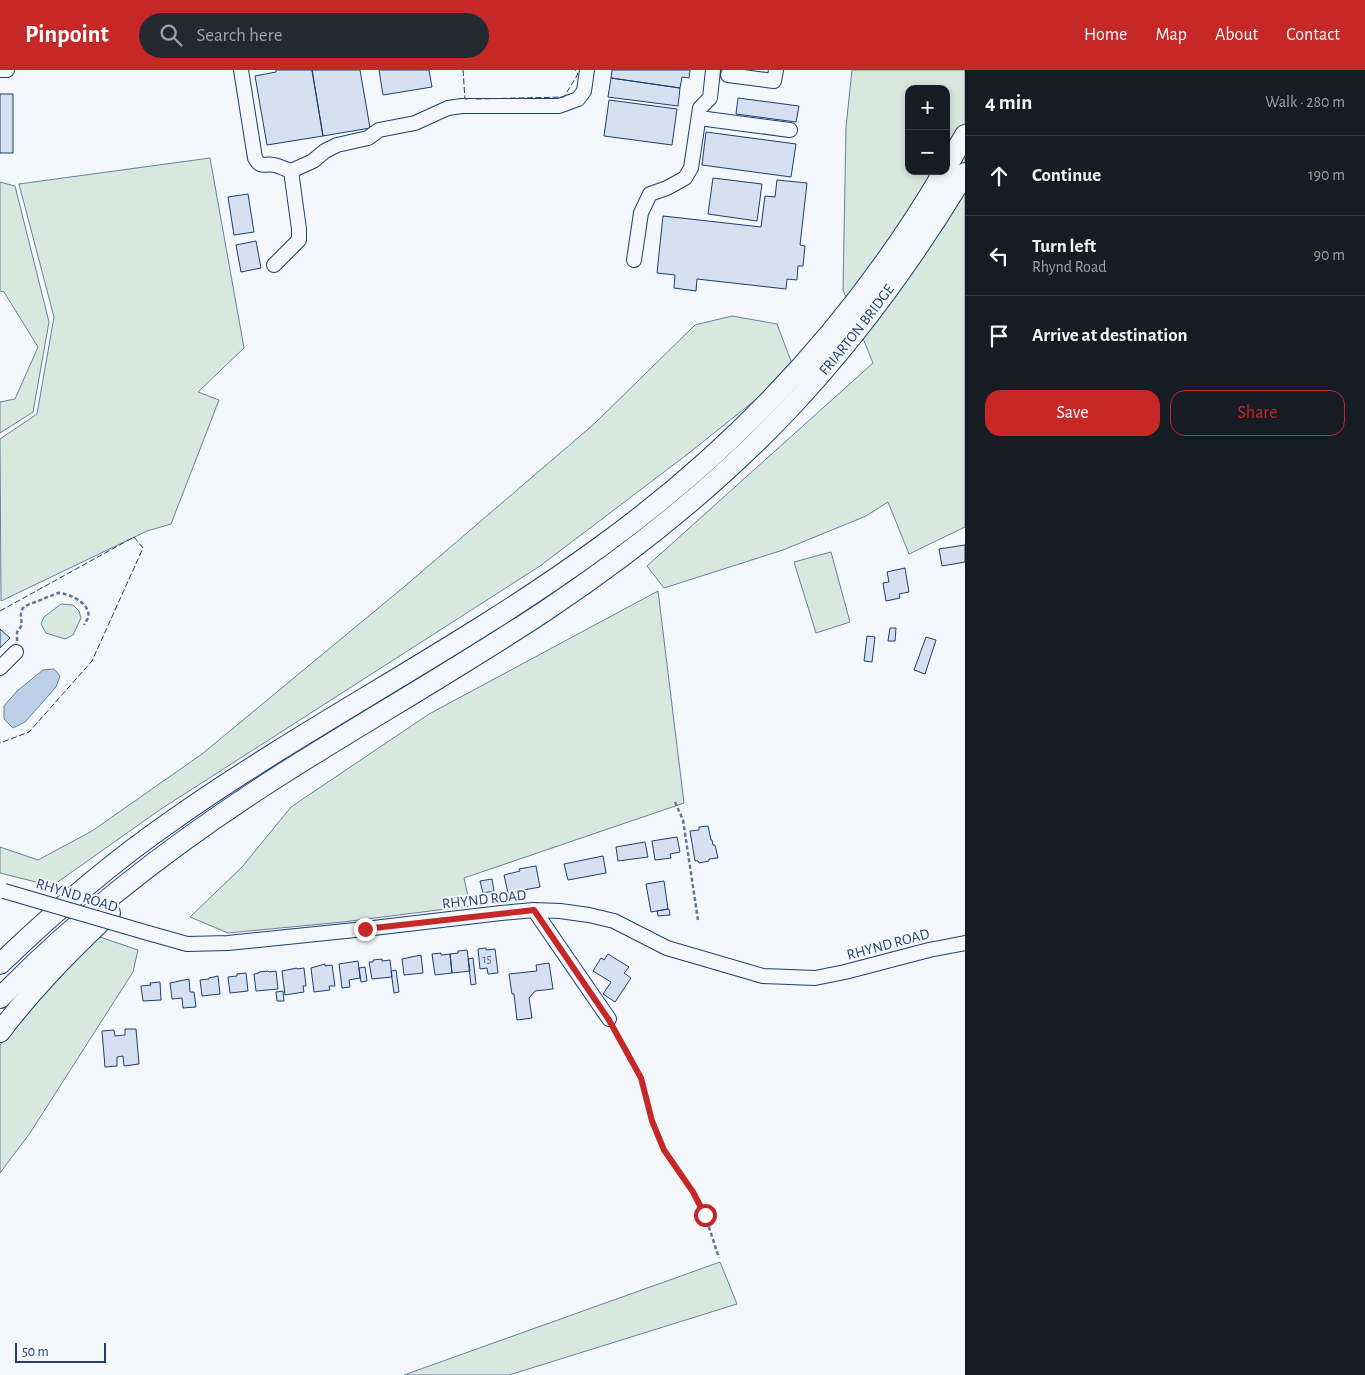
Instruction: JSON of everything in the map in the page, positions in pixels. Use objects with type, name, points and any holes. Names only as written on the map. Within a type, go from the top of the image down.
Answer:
[{"type":"highway","points":[[950,161],[965,135]]},
{"type":"highway","name":"FRIARTON BRIDGE","points":[[720,462],[788,410],[834,358],[912,257],[965,173]]},
{"type":"highway","name":"FRIARTON BRIDGE","points":[[720,462],[843,318],[905,233],[941,175]]},
{"type":"highway","points":[[0,998],[45,954],[97,908],[156,860],[228,809],[544,611],[616,561],[693,499],[720,462]]},
{"type":"highway","points":[[1,964],[49,918],[107,869],[171,821],[295,740],[535,592],[600,547],[686,480],[720,462]]},
{"type":"highway","points":[[0,1032],[43,980],[79,942],[228,809]]},
{"type":"street","points":[[0,70],[7,70]]},
{"type":"street","points":[[241,70],[255,158],[258,164],[263,166],[273,164],[291,171],[312,161],[337,145],[368,138],[379,130],[415,123],[448,108],[462,106],[559,106],[578,100],[584,91],[587,70]]},
{"type":"street","points":[[634,260],[641,213],[650,194],[667,188],[685,178],[691,168],[700,108],[710,98],[713,70]]},
{"type":"street","points":[[728,75],[774,81],[776,70]]},
{"type":"street","points":[[699,118],[790,130]]},
{"type":"street","points":[[274,265],[299,240],[291,171]]},
{"type":"street","points":[[0,668],[16,652]]},
{"type":"street","name":"RHYND ROAD","points":[[2,890],[187,944],[228,943],[534,910],[560,911],[614,921],[667,948],[763,976],[815,978],[965,943]]},
{"type":"street","points":[[534,910],[609,1020]]},
{"type":"path","points":[[16,652],[17,632],[22,626],[20,614],[25,606],[58,593],[72,596],[82,603],[88,612],[88,618],[84,625]]},
{"type":"path","points":[[675,802],[683,820],[698,920]]},
{"type":"path","points":[[609,1020],[641,1078],[652,1121],[664,1150],[693,1192],[705,1215],[720,1258]]},
{"type":"shaded area","points":[[852,70],[965,70],[965,527],[909,554],[888,502],[866,516],[783,550],[664,588],[647,566],[873,363],[843,290],[846,127]]},
{"type":"shaded area","points":[[210,158],[244,348],[198,392],[219,400],[171,524],[147,531],[1,601],[0,439],[37,414],[54,317],[19,184]]},
{"type":"shaded area","points":[[0,182],[15,186],[49,322],[33,412],[0,433],[0,402],[15,399],[38,347],[4,292],[0,291]]},
{"type":"shaded area","points":[[732,316],[777,324],[794,369],[689,453],[540,566],[161,809],[52,886],[0,873],[0,847],[38,860],[92,831],[202,754],[405,586],[594,424],[695,325]]},
{"type":"shaded area","points":[[831,552],[850,622],[816,633],[794,562]]},
{"type":"shaded area","points":[[658,591],[684,803],[464,878],[470,906],[343,922],[228,933],[190,917],[242,867],[291,807],[429,714]]},
{"type":"shaded area","points":[[61,604],[73,605],[79,611],[81,618],[73,635],[65,639],[46,633],[41,624],[44,617]]},
{"type":"shaded area","points":[[94,935],[138,950],[133,972],[30,1133],[0,1173],[0,1045]]},
{"type":"shaded area","points":[[720,1262],[737,1304],[509,1375],[404,1375]]},
{"type":"water","points":[[54,669],[60,676],[56,687],[25,722],[13,728],[4,719],[4,706],[17,691],[43,670]]},
{"type":"building","points":[[276,70],[312,70],[323,136],[267,145],[255,76],[276,72]]},
{"type":"building","points":[[312,70],[360,70],[370,128],[323,136]]},
{"type":"building","points":[[379,70],[429,70],[432,87],[383,95]]},
{"type":"building","points":[[612,70],[690,70],[689,78],[682,77],[680,88],[611,78]]},
{"type":"building","points":[[611,78],[680,88],[678,106],[608,97]]},
{"type":"building","points":[[0,94],[13,94],[13,153],[0,153]]},
{"type":"building","points":[[738,98],[799,106],[796,122],[736,114]]},
{"type":"building","points":[[609,100],[677,109],[672,145],[604,136]]},
{"type":"building","points":[[706,132],[796,144],[791,177],[702,165]]},
{"type":"building","points":[[713,178],[762,184],[757,221],[708,214]]},
{"type":"building","points":[[777,180],[807,183],[800,245],[805,246],[803,266],[798,266],[797,280],[787,279],[786,289],[697,279],[696,291],[674,288],[675,275],[657,273],[663,216],[761,227],[765,196],[775,197]]},
{"type":"building","points":[[248,194],[254,232],[234,235],[228,197]]},
{"type":"building","points":[[256,241],[261,268],[241,272],[236,245]]},
{"type":"building","points":[[965,545],[965,562],[942,566],[939,549]]},
{"type":"building","points":[[905,568],[909,592],[899,594],[900,598],[886,601],[883,583],[889,582],[887,572]]},
{"type":"building","points":[[890,628],[896,628],[895,641],[888,641]]},
{"type":"building","points":[[0,629],[10,638],[0,648]]},
{"type":"building","points":[[867,636],[875,637],[872,662],[864,661]]},
{"type":"building","points":[[926,637],[936,640],[925,674],[914,670]]},
{"type":"building","points":[[708,826],[718,858],[699,863],[695,861],[690,831]]},
{"type":"building","points":[[677,837],[680,852],[670,854],[671,858],[655,860],[652,841]]},
{"type":"building","points":[[645,842],[648,857],[618,861],[616,847]]},
{"type":"building","points":[[603,856],[606,873],[568,880],[564,864]]},
{"type":"building","points":[[536,866],[540,887],[508,893],[504,875],[520,871],[519,869]]},
{"type":"building","points":[[492,879],[494,891],[483,893],[480,881]]},
{"type":"building","points":[[664,881],[668,909],[651,912],[646,884]]},
{"type":"building","points":[[669,909],[670,915],[658,916],[657,911]]},
{"type":"building","points":[[486,948],[486,950],[495,949],[498,973],[488,974],[487,968],[480,969],[478,949]]},
{"type":"building","points":[[467,950],[470,971],[452,973],[450,954]]},
{"type":"building","points":[[441,953],[441,955],[450,954],[452,973],[435,975],[432,954]]},
{"type":"building","points":[[608,954],[629,967],[624,973],[631,978],[615,1002],[603,994],[611,982],[593,971],[601,958],[604,960]]},
{"type":"building","points":[[421,955],[423,973],[404,975],[402,959]]},
{"type":"building","points":[[473,958],[476,984],[471,985],[468,959]]},
{"type":"building","points":[[382,959],[382,961],[390,960],[392,977],[372,979],[369,962]]},
{"type":"building","points":[[358,961],[360,978],[349,980],[350,987],[342,988],[339,964]]},
{"type":"building","points":[[549,963],[553,989],[535,991],[529,998],[532,1018],[517,1020],[509,974],[537,971],[536,965]]},
{"type":"building","points":[[325,964],[325,966],[332,965],[335,986],[329,986],[330,990],[314,992],[311,968]]},
{"type":"building","points":[[365,967],[367,981],[361,982],[359,968]]},
{"type":"building","points":[[304,968],[306,986],[303,986],[304,992],[285,995],[282,971]]},
{"type":"building","points":[[396,970],[399,992],[394,993],[391,971]]},
{"type":"building","points":[[276,971],[278,989],[256,991],[254,974]]},
{"type":"building","points":[[246,973],[248,991],[230,993],[228,977]]},
{"type":"building","points":[[218,976],[220,994],[202,996],[200,980]]},
{"type":"building","points":[[189,979],[190,992],[194,992],[196,1007],[183,1008],[182,998],[172,999],[170,983]]},
{"type":"building","points":[[160,982],[161,1000],[143,1001],[141,986]]},
{"type":"building","points":[[283,991],[284,1001],[277,1001],[276,992]]},
{"type":"building","points":[[125,1029],[136,1029],[139,1064],[124,1066],[123,1056],[117,1057],[117,1066],[105,1067],[102,1031],[114,1030],[115,1036],[125,1035]]},
{"type":"fence","points":[[463,70],[465,99],[468,99]]},
{"type":"fence","points":[[476,99],[564,97],[578,74],[575,70]]},
{"type":"fence","points":[[0,611],[134,537],[143,548],[92,661],[29,732],[0,743]]},
{"type":"route","points":[[365,929],[534,910],[609,1020],[641,1078],[652,1121],[664,1150],[693,1192],[705,1215]]}]
